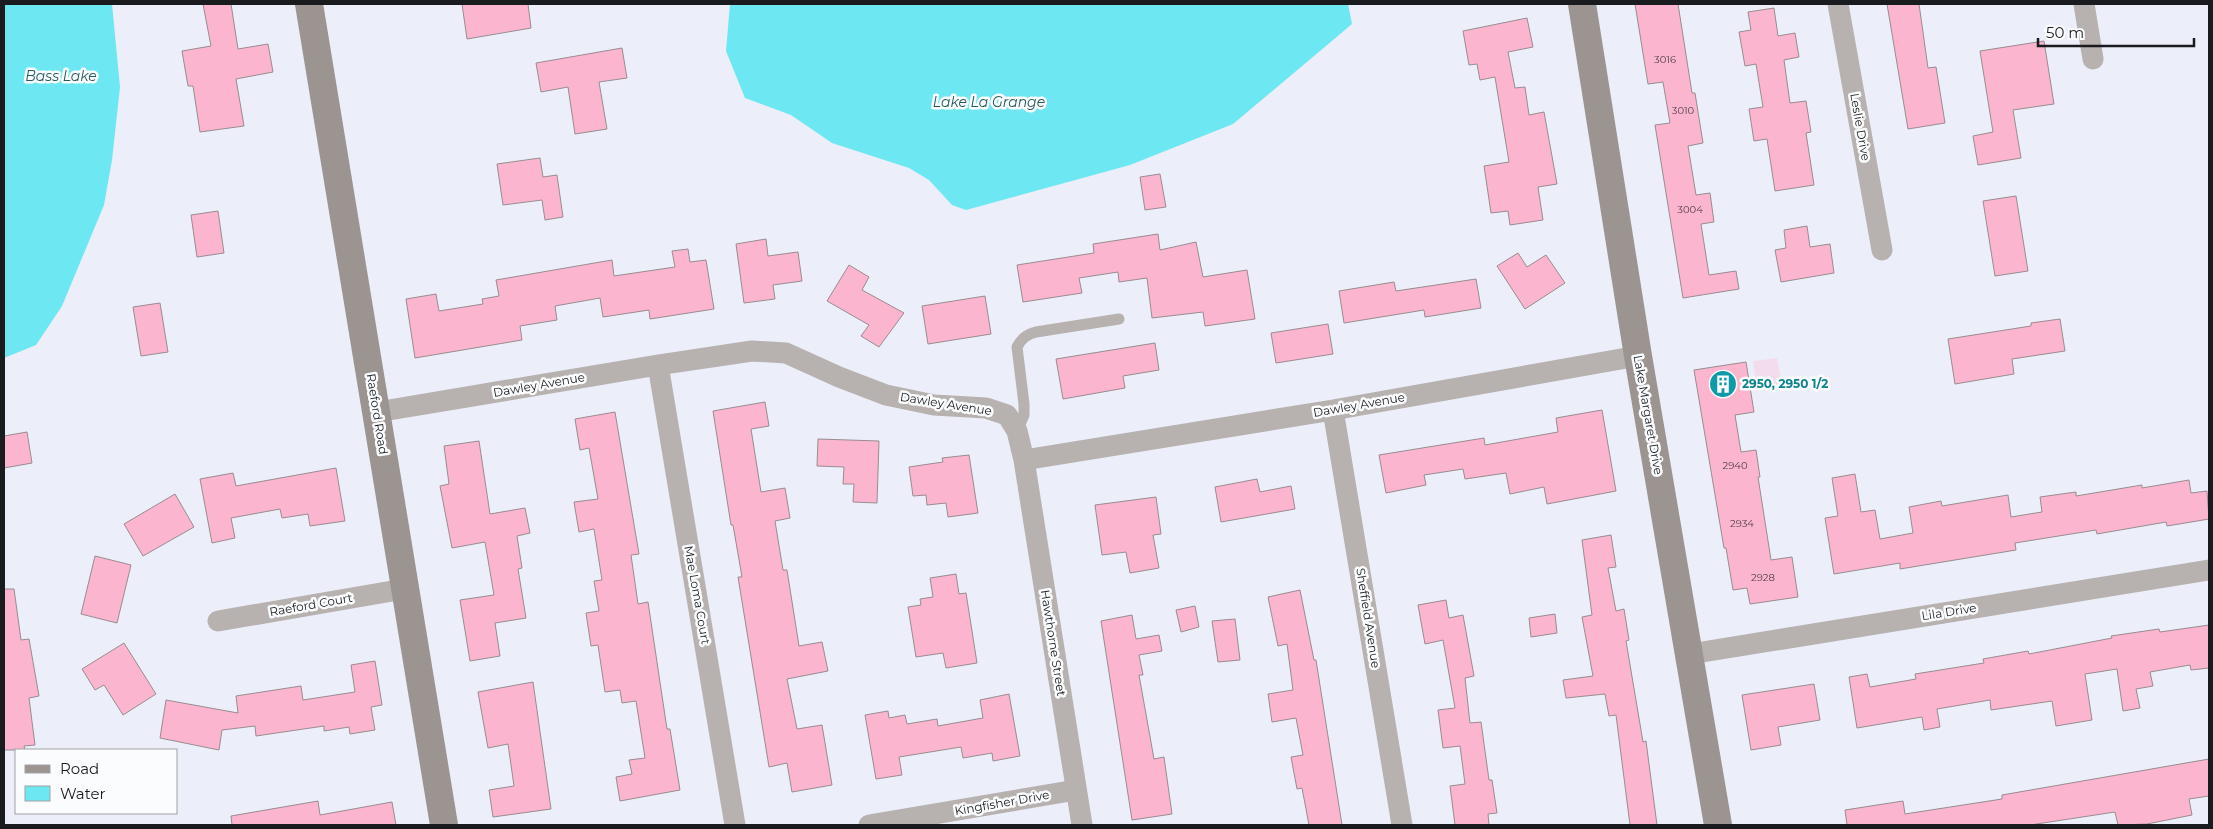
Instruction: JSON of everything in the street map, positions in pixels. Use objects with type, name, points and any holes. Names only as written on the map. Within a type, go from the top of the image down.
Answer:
[{"type":"street","name":"Raeford Road","points":[[309,4],[444,825]]},
{"type":"street","name":"Lake Margaret Drive","points":[[1582,4],[1638,356],[1718,825]]},
{"type":"street","name":"Leslie Drive","points":[[1838,4],[1882,250]]},
{"type":"street","points":[[2084,4],[2093,59]]},
{"type":"street","name":"Dawley Avenue","points":[[377,412],[658,365],[752,352],[786,353],[839,377],[886,395],[934,405],[986,408],[1006,415],[1018,431]]},
{"type":"street","name":"Dawley Avenue","points":[[1024,460],[1334,410],[1638,356]]},
{"type":"street","name":"Mae Loma Court","points":[[658,365],[735,825]]},
{"type":"street","name":"Sheffield Avenue","points":[[1334,410],[1402,825]]},
{"type":"street","points":[[1018,431],[1024,460]]},
{"type":"street","name":"Hawthorne Street","points":[[1024,460],[1082,825]]},
{"type":"street","name":"Lila Drive","points":[[1690,654],[2209,570]]},
{"type":"street","name":"Raeford Court","points":[[218,621],[404,589]]},
{"type":"street","name":"Kingfisher Drive","points":[[869,825],[1076,790]]},
{"type":"lane","points":[[1018,431],[1024,415],[1017,347],[1021,339],[1036,332],[1119,319]]},
{"type":"shaded area","points":[[1777,358],[1782,387],[1757,391],[1753,361]]},
{"type":"water","name":"Bass Lake","points":[[4,4],[112,4],[120,87],[112,160],[104,205],[62,306],[36,345],[4,358]]},
{"type":"water","name":"Lake La Grange","points":[[730,4],[1348,4],[1352,24],[1233,124],[1130,165],[966,210],[952,205],[929,180],[909,168],[832,143],[791,115],[745,98],[726,51]]},
{"type":"building","points":[[203,4],[231,4],[238,49],[268,44],[273,72],[236,79],[244,126],[200,132],[193,86],[188,86],[182,51],[211,46]]},
{"type":"building","points":[[462,4],[528,4],[531,28],[467,39]]},
{"type":"building","points":[[1635,4],[1678,4],[1692,93],[1695,93],[1703,143],[1688,146],[1696,195],[1710,193],[1714,222],[1701,224],[1709,275],[1736,271],[1739,289],[1683,298],[1655,125],[1670,123],[1663,82],[1648,84]]},
{"type":"building","points":[[1887,4],[1919,4],[1928,68],[1936,67],[1945,123],[1908,129]]},
{"type":"building","points":[[1774,8],[1778,36],[1795,33],[1799,57],[1784,60],[1790,103],[1806,101],[1811,132],[1806,133],[1814,185],[1775,191],[1767,139],[1754,141],[1749,109],[1763,107],[1756,64],[1745,66],[1739,32],[1751,30],[1748,12]]},
{"type":"building","points":[[1527,18],[1533,47],[1508,52],[1515,88],[1525,87],[1529,115],[1544,112],[1557,184],[1538,187],[1543,220],[1510,225],[1508,211],[1491,213],[1484,166],[1509,162],[1495,77],[1480,80],[1477,64],[1469,65],[1463,31]]},
{"type":"building","points":[[2044,41],[2054,104],[2013,110],[2021,158],[1978,165],[1973,136],[1993,132],[1980,51]]},
{"type":"building","points":[[622,48],[627,78],[599,82],[607,129],[575,134],[568,87],[541,92],[536,63]]},
{"type":"building","points":[[540,158],[543,177],[557,175],[563,217],[545,220],[542,200],[503,205],[497,164]]},
{"type":"building","points":[[1160,174],[1166,207],[1145,210],[1140,177]]},
{"type":"building","points":[[2016,196],[2028,271],[1995,276],[1983,201]]},
{"type":"building","points":[[218,211],[224,253],[197,257],[191,215]]},
{"type":"building","points":[[1807,226],[1810,247],[1830,244],[1834,273],[1781,282],[1775,250],[1786,248],[1784,230]]},
{"type":"building","points":[[1158,234],[1160,250],[1196,242],[1203,277],[1247,270],[1255,319],[1205,326],[1203,312],[1152,318],[1147,278],[1119,282],[1118,272],[1079,278],[1082,293],[1023,302],[1017,265],[1094,253],[1093,244]]},
{"type":"building","points":[[766,239],[768,256],[798,252],[802,281],[773,285],[775,299],[744,303],[736,244]]},
{"type":"building","points":[[688,249],[690,262],[706,260],[714,309],[650,319],[649,310],[603,317],[600,298],[555,306],[557,320],[520,326],[522,340],[415,358],[406,299],[436,294],[439,311],[483,304],[482,299],[499,296],[496,280],[612,260],[614,276],[675,267],[672,251]]},
{"type":"building","points":[[1518,253],[1527,267],[1546,255],[1565,283],[1525,309],[1497,266]]},
{"type":"building","points":[[849,265],[869,277],[862,290],[904,313],[879,347],[861,336],[869,325],[827,301]]},
{"type":"building","points":[[1476,279],[1481,308],[1425,317],[1424,310],[1344,323],[1339,291],[1394,282],[1396,291]]},
{"type":"building","points":[[985,296],[991,334],[928,344],[922,306]]},
{"type":"building","points":[[160,303],[168,352],[141,356],[133,307]]},
{"type":"building","points":[[2060,319],[2065,351],[2012,359],[2014,374],[1955,384],[1948,339],[2031,326],[2031,323]]},
{"type":"building","points":[[1328,324],[1333,354],[1276,363],[1271,333]]},
{"type":"building","points":[[1155,343],[1159,370],[1123,376],[1125,388],[1063,399],[1056,359]]},
{"type":"building","points":[[1746,362],[1754,412],[1735,415],[1741,452],[1756,450],[1760,477],[1758,477],[1771,560],[1792,557],[1798,597],[1750,604],[1747,588],[1733,590],[1726,548],[1724,548],[1694,370]]},
{"type":"building","points":[[765,402],[769,426],[751,429],[761,492],[785,488],[790,518],[775,521],[783,570],[787,570],[799,646],[822,642],[828,671],[787,679],[797,729],[822,725],[832,785],[792,792],[787,763],[769,767],[738,577],[742,577],[733,525],[731,525],[713,411]]},
{"type":"building","points":[[1602,410],[1616,491],[1547,504],[1544,487],[1510,494],[1506,473],[1465,479],[1463,469],[1424,475],[1426,485],[1386,493],[1379,455],[1484,438],[1485,445],[1558,432],[1556,418]]},
{"type":"building","points":[[615,412],[639,554],[631,555],[638,604],[648,602],[667,729],[670,729],[680,790],[620,801],[616,777],[632,774],[629,760],[645,758],[636,701],[622,703],[620,690],[605,692],[598,645],[591,646],[586,613],[599,611],[594,581],[602,580],[594,529],[579,532],[574,502],[598,499],[589,448],[580,450],[575,419]]},
{"type":"building","points":[[27,432],[32,463],[4,468],[4,436]]},
{"type":"building","points":[[818,439],[879,441],[877,503],[853,502],[854,484],[843,484],[844,467],[817,466]]},
{"type":"building","points":[[479,441],[490,514],[525,508],[530,533],[517,536],[522,568],[518,569],[526,618],[495,623],[500,656],[470,661],[460,600],[494,595],[485,542],[452,548],[440,486],[449,484],[444,446]]},
{"type":"building","points":[[969,455],[978,513],[948,517],[946,503],[927,505],[926,495],[913,496],[909,467],[943,462],[942,458]]},
{"type":"building","points":[[336,468],[345,521],[310,526],[308,514],[282,518],[280,509],[231,518],[235,538],[212,543],[200,479],[233,473],[236,486]]},
{"type":"building","points":[[1855,474],[1861,512],[1875,510],[1880,539],[1913,533],[1909,507],[1941,501],[1942,506],[2008,495],[2011,517],[2042,512],[2040,497],[2076,492],[2076,496],[2142,485],[2142,488],[2189,480],[2191,493],[2207,491],[2209,519],[2167,526],[2166,522],[2097,534],[2096,530],[2015,543],[2016,550],[1900,569],[1900,563],[1834,574],[1825,518],[1838,516],[1832,478]]},
{"type":"building","points":[[1257,479],[1260,492],[1291,486],[1295,509],[1221,522],[1215,487]]},
{"type":"building","points":[[175,494],[194,527],[143,556],[124,524]]},
{"type":"building","points":[[1156,497],[1161,534],[1153,535],[1159,568],[1130,573],[1126,552],[1102,555],[1095,505]]},
{"type":"building","points":[[1611,535],[1616,567],[1608,568],[1616,611],[1624,609],[1629,640],[1626,641],[1643,742],[1646,741],[1657,825],[1630,825],[1616,715],[1609,716],[1605,694],[1566,698],[1563,680],[1593,676],[1582,617],[1592,615],[1582,540]]},
{"type":"building","points":[[95,556],[131,565],[117,623],[81,614]]},
{"type":"building","points":[[956,574],[959,594],[966,593],[977,663],[946,668],[943,653],[916,657],[908,607],[921,605],[920,599],[933,597],[930,578]]},
{"type":"building","points":[[4,589],[14,589],[21,640],[29,639],[39,696],[29,698],[35,745],[24,746],[25,749],[4,750]]},
{"type":"building","points":[[1300,590],[1314,660],[1316,660],[1342,825],[1309,825],[1302,788],[1297,789],[1291,757],[1303,755],[1296,718],[1272,722],[1268,694],[1293,690],[1287,644],[1278,646],[1268,597]]},
{"type":"building","points":[[1446,600],[1449,618],[1463,615],[1474,676],[1465,678],[1470,723],[1481,722],[1489,780],[1492,780],[1497,813],[1488,814],[1489,825],[1455,825],[1450,786],[1465,784],[1460,746],[1443,748],[1438,710],[1455,708],[1443,640],[1425,644],[1418,605]]},
{"type":"building","points":[[1195,606],[1199,627],[1181,632],[1176,610]]},
{"type":"building","points":[[1555,614],[1557,633],[1531,637],[1529,618]]},
{"type":"building","points":[[1132,615],[1136,639],[1159,635],[1162,651],[1139,655],[1143,675],[1139,675],[1154,759],[1164,757],[1172,814],[1132,820],[1101,621]]},
{"type":"building","points":[[1235,619],[1240,660],[1218,662],[1212,621]]},
{"type":"building","points":[[2209,625],[2209,668],[2191,670],[2190,665],[2150,672],[2153,686],[2136,689],[2140,708],[2123,711],[2117,669],[2085,674],[2092,720],[2056,726],[2052,701],[1991,710],[1990,700],[1937,709],[1940,727],[1924,730],[1922,717],[1857,728],[1849,677],[1867,674],[1870,687],[1916,679],[1915,674],[1984,663],[1983,659],[2028,651],[2029,654],[2112,638],[2111,636],[2159,629],[2160,632]]},
{"type":"building","points":[[124,643],[156,694],[123,715],[104,685],[95,690],[82,669]]},
{"type":"building","points":[[375,661],[382,705],[371,707],[375,730],[350,734],[349,727],[324,731],[324,726],[256,736],[255,726],[222,730],[219,750],[160,738],[166,700],[238,713],[236,696],[301,686],[303,700],[355,692],[351,665]]},
{"type":"building","points":[[533,682],[551,809],[493,817],[489,790],[514,786],[508,744],[488,748],[478,692]]},
{"type":"building","points":[[1814,684],[1820,720],[1778,727],[1781,745],[1751,750],[1742,695]]},
{"type":"building","points":[[1009,694],[1020,756],[993,761],[992,753],[963,758],[961,747],[899,757],[902,775],[876,779],[865,715],[888,711],[889,718],[905,715],[907,724],[937,719],[938,726],[983,718],[980,700]]},
{"type":"building","points":[[2209,759],[2209,796],[2189,799],[2192,815],[2147,824],[2118,825],[2115,812],[2030,825],[1847,825],[1845,810],[1903,801],[1905,814],[2002,799],[2002,795]]},
{"type":"building","points":[[318,801],[320,815],[392,802],[396,825],[232,825],[231,816]]},
{"type":"place","name":"2950, 2950 1/2","points":[[1723,384]]}]
